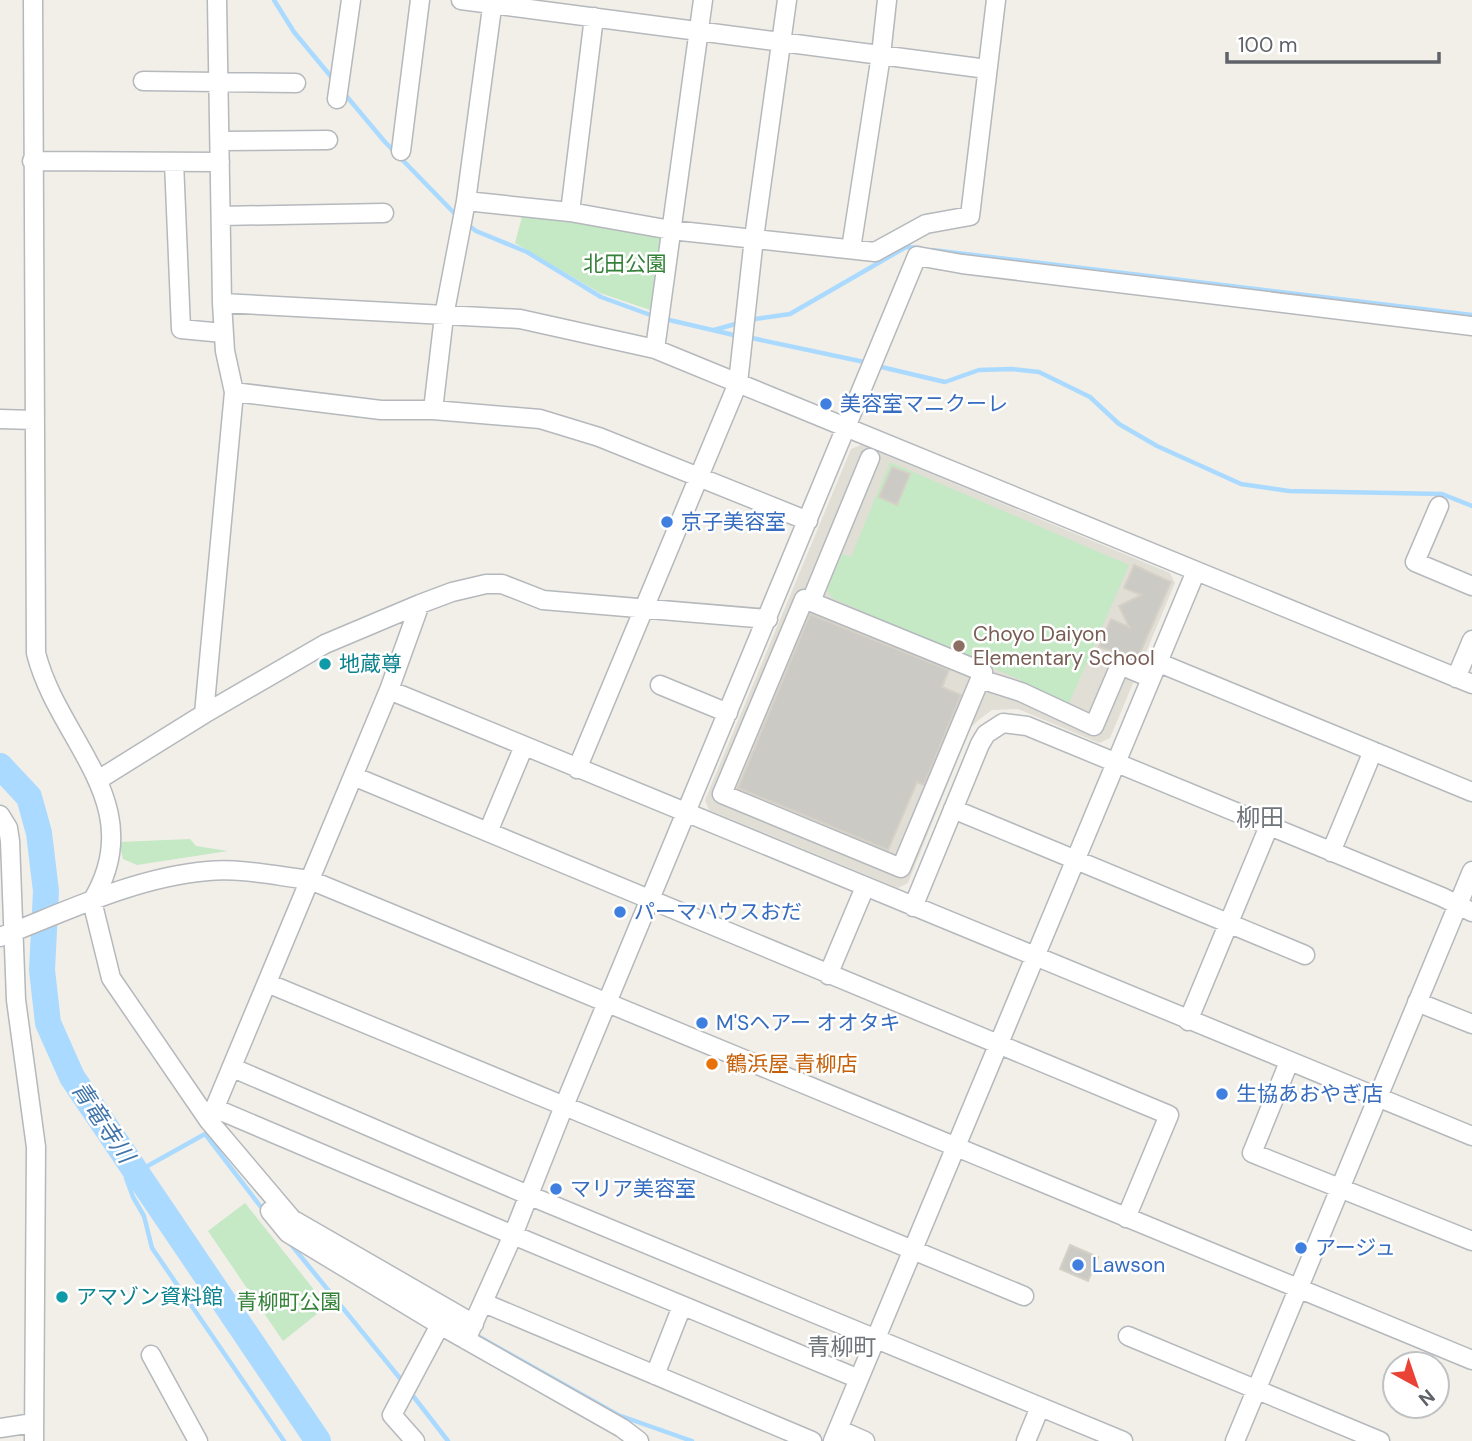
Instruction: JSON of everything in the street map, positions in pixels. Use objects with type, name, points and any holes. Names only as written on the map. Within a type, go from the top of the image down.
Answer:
[{"type":"street","points":[[33,0],[36,653],[42,674],[98,780],[107,805],[112,845],[107,874],[92,901],[111,978],[292,1219],[474,1324]]},
{"type":"street","points":[[204,714],[234,392],[223,333],[217,0]]},
{"type":"street","points":[[337,99],[351,0]]},
{"type":"street","points":[[401,151],[421,0]]},
{"type":"street","points":[[461,0],[493,2],[987,69]]},
{"type":"street","points":[[655,349],[703,0]]},
{"type":"street","points":[[577,769],[738,383],[754,238],[787,0]]},
{"type":"street","points":[[851,249],[887,0]]},
{"type":"street","points":[[466,201],[570,212],[671,230],[875,251],[926,224],[970,216],[996,0]]},
{"type":"street","points":[[433,410],[444,316],[466,201],[493,2]]},
{"type":"street","points":[[570,212],[594,17]]},
{"type":"street","points":[[143,81],[296,83]]},
{"type":"street","points":[[220,141],[328,140]]},
{"type":"street","points":[[32,161],[220,162]]},
{"type":"street","points":[[174,162],[181,329],[223,333]]},
{"type":"street","points":[[221,216],[384,213]]},
{"type":"street","points":[[466,1340],[513,1236],[564,1106],[917,256],[962,264],[1472,326]]},
{"type":"street","points":[[222,303],[520,319],[655,349],[1464,681],[1472,640]]},
{"type":"street","points":[[234,392],[381,410],[433,410],[540,419],[599,437],[808,521]]},
{"type":"street","points":[[0,419],[34,420]]},
{"type":"street","points":[[811,601],[870,458]]},
{"type":"street","points":[[831,468],[861,480]]},
{"type":"street","points":[[1439,506],[1415,562],[1472,586]]},
{"type":"street","points":[[865,1441],[835,1435],[1196,571]]},
{"type":"street","points":[[98,780],[204,714],[325,644],[452,592],[502,584],[542,600],[643,609],[769,615],[795,621]]},
{"type":"street","points":[[804,599],[983,672],[901,869],[722,794],[795,621],[804,599]]},
{"type":"street","points":[[212,1115],[389,690],[420,604]]},
{"type":"street","points":[[981,679],[1021,692],[1094,726],[1120,665],[1154,670],[1373,751],[1472,792]]},
{"type":"street","points":[[660,685],[728,713]]},
{"type":"street","points":[[389,690],[1472,1136]]},
{"type":"street","points":[[1050,736],[1060,712]]},
{"type":"street","points":[[913,907],[980,744],[993,728],[1003,723],[1016,723],[1442,897],[1465,909]]},
{"type":"street","points":[[488,832],[524,746]]},
{"type":"street","points":[[1331,852],[1373,751]]},
{"type":"street","points":[[706,768],[729,777]]},
{"type":"street","points":[[353,776],[1169,1115],[1126,1218]]},
{"type":"street","points":[[953,809],[1305,954]]},
{"type":"street","points":[[0,815],[8,828],[10,841],[8,1000],[36,1147],[34,1432],[0,1428]]},
{"type":"street","points":[[1188,1021],[1269,826]]},
{"type":"street","points":[[7,934],[138,885],[209,871],[237,871],[310,880],[1472,1360]]},
{"type":"street","points":[[1235,1441],[1418,1002],[1465,909],[1472,871]]},
{"type":"street","points":[[828,975],[865,887]]},
{"type":"street","points":[[267,983],[1024,1296]]},
{"type":"street","points":[[1418,1002],[1472,1024]]},
{"type":"street","points":[[1289,1062],[1252,1153],[1472,1241]]},
{"type":"street","points":[[233,1068],[528,1195],[1123,1441]]},
{"type":"street","points":[[212,1115],[859,1378]]},
{"type":"street","points":[[250,1186],[288,1233],[440,1325],[622,1428],[639,1441]]},
{"type":"street","points":[[484,1303],[812,1441]]},
{"type":"street","points":[[655,1375],[682,1306]]},
{"type":"street","points":[[415,1441],[391,1415],[440,1325]]},
{"type":"street","points":[[1128,1336],[1381,1441]]},
{"type":"street","points":[[151,1355],[198,1441]]},
{"type":"street","points":[[1026,1441],[1040,1407]]},
{"type":"shaded area","name":"Choyo Daiyon Elementary School","points":[[861,445],[1170,573],[1175,583],[1110,738],[1099,743],[1018,709],[992,710],[970,728],[908,883],[898,888],[709,810],[705,800],[851,449]]},
{"type":"green space","name":"北田公園","points":[[523,213],[666,234],[656,312],[600,293],[515,243]]},
{"type":"green space","points":[[890,462],[1129,565],[1067,708],[1018,679],[832,598],[827,590],[842,554],[851,557]]},
{"type":"green space","points":[[190,839],[196,846],[228,851],[137,865],[123,859],[119,842]]},
{"type":"green space","name":"青柳町公園","points":[[245,1203],[327,1306],[283,1341],[208,1231]]},
{"type":"building","points":[[892,467],[910,474],[897,505],[879,497]]},
{"type":"building","points":[[1134,565],[1171,582],[1137,660],[1099,647],[1111,619],[1129,627],[1119,606],[1141,595],[1124,588]]},
{"type":"building","points":[[810,614],[949,670],[942,687],[961,695],[924,785],[917,782],[888,850],[738,788]]},
{"type":"building","name":"Lawson","points":[[1070,1245],[1098,1257],[1088,1281],[1060,1269]]},
{"type":"waterway","points":[[274,0],[294,32],[333,79]]},
{"type":"waterway","points":[[343,92],[385,142],[458,217]]},
{"type":"waterway","points":[[467,224],[476,231],[527,252],[601,297],[656,317]]},
{"type":"waterway","points":[[748,320],[790,314],[906,247],[920,248]]},
{"type":"waterway","points":[[932,250],[1472,315]]},
{"type":"waterway","points":[[665,319],[738,336]]},
{"type":"waterway","points":[[714,330],[739,323]]},
{"type":"waterway","points":[[747,337],[869,363]]},
{"type":"waterway","points":[[877,366],[945,382],[979,370],[1039,372],[1090,397],[1119,424],[1157,446],[1241,484],[1289,491],[1442,494],[1472,506]]},
{"type":"waterway","name":"青竜寺川","points":[[0,766],[29,797],[39,833],[46,891],[42,970],[48,1023],[72,1077],[318,1441]]},
{"type":"waterway","points":[[264,1211],[205,1134],[126,1178],[144,1216],[152,1248],[284,1441]]},
{"type":"waterway","points":[[289,1242],[403,1382]]},
{"type":"waterway","points":[[474,1334],[618,1415],[692,1441]]},
{"type":"waterway","points":[[410,1392],[448,1441]]},
{"type":"place","name":"美容室マニクーレ","points":[[826,404]]},
{"type":"place","name":"京子美容室","points":[[667,522]]},
{"type":"place","name":"Choyo Daiyon Elementary School","points":[[959,646]]},
{"type":"place","name":"地蔵尊","points":[[325,664]]},
{"type":"place","name":"パーマハウスおだ","points":[[620,912]]},
{"type":"place","name":"M'Sヘアー オオタキ","points":[[702,1023]]},
{"type":"place","name":"鶴浜屋 青柳店","points":[[712,1064]]},
{"type":"place","name":"生協あおやぎ店","points":[[1222,1094]]},
{"type":"place","name":"マリア美容室","points":[[556,1189]]},
{"type":"place","name":"アージュ","points":[[1301,1248]]},
{"type":"place","name":"Lawson","points":[[1078,1265]]},
{"type":"place","name":"アマゾン資料館","points":[[62,1297]]},
{"type":"district","name":"柳田","points":[[1260,817]]},
{"type":"district","name":"青柳町","points":[[842,1347]]}]
